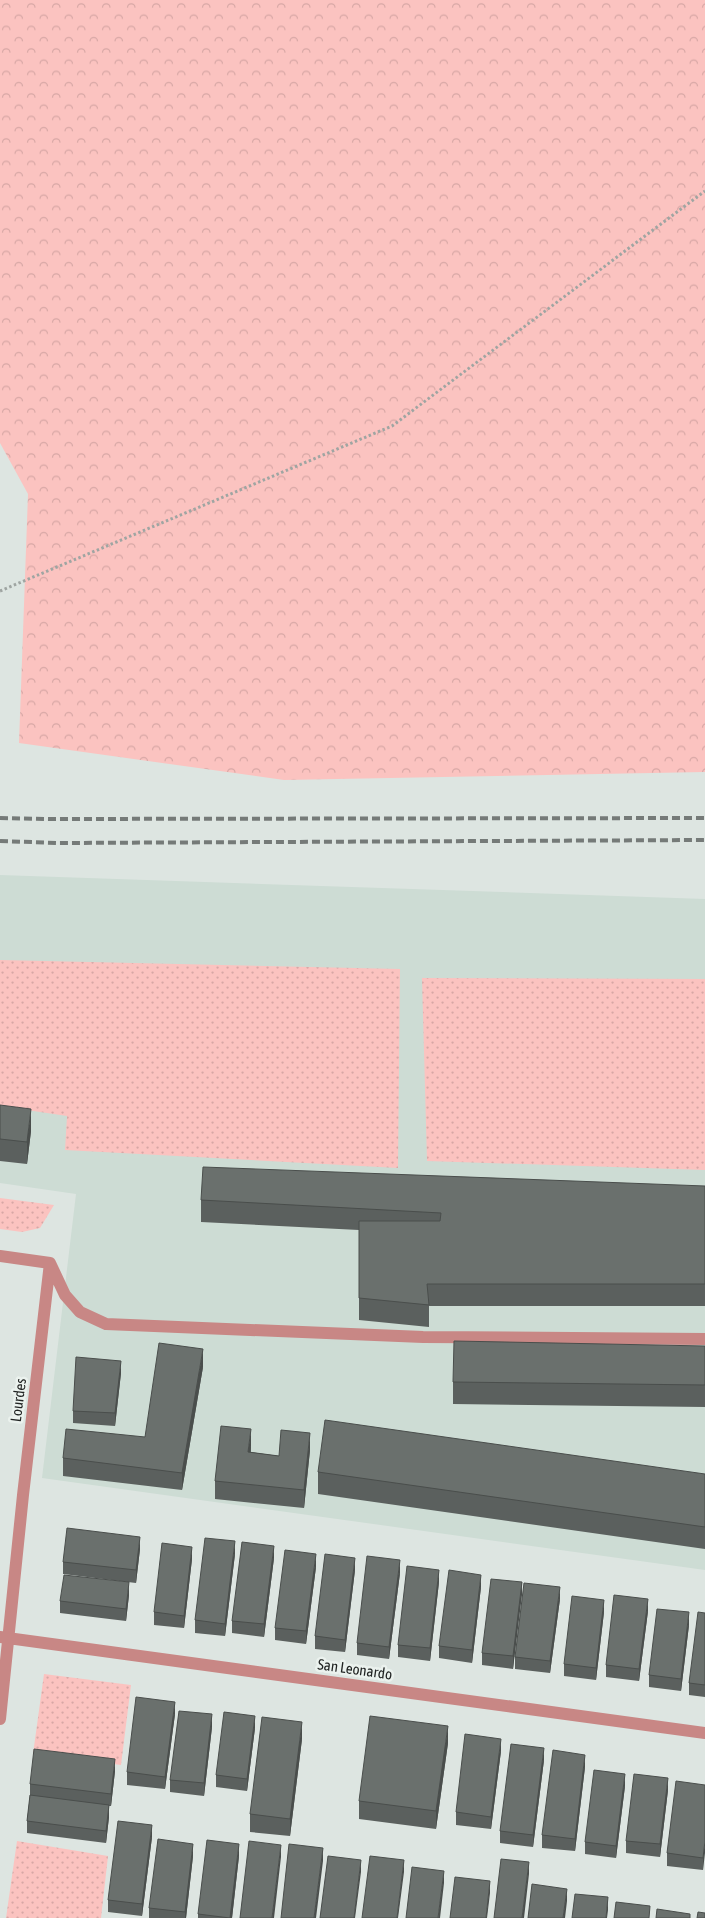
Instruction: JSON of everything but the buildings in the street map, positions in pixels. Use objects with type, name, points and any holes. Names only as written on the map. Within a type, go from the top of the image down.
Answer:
[{"type":"street","points":[[0,1256],[50,1263],[65,1295],[80,1312],[106,1324],[423,1336],[705,1339]]},
{"type":"street","name":"Lourdes","points":[[0,1719],[5,1637],[50,1263]]},
{"type":"street","name":"San Leonardo","points":[[5,1637],[705,1733]]},
{"type":"path","points":[[0,591],[392,426],[705,191]]},
{"type":"shaded area","points":[[0,875],[705,899],[705,1570],[42,1478],[76,1194],[0,1183]]},
{"type":"green space","points":[[0,0],[705,0],[705,772],[284,780],[19,743],[28,494],[0,443]]},
{"type":"green space","points":[[0,960],[400,969],[398,1168],[65,1150],[67,1116],[0,1106]]},
{"type":"green space","points":[[422,978],[705,979],[705,1170],[427,1161]]},
{"type":"green space","points":[[0,1198],[54,1205],[40,1228],[22,1232],[0,1229]]},
{"type":"green space","points":[[44,1674],[131,1685],[121,1765],[33,1754]]},
{"type":"green space","points":[[17,1841],[108,1856],[101,1918],[6,1918]]},
{"type":"railway","points":[[0,818],[705,818]]},
{"type":"railway","points":[[0,841],[58,843],[705,840]]}]
